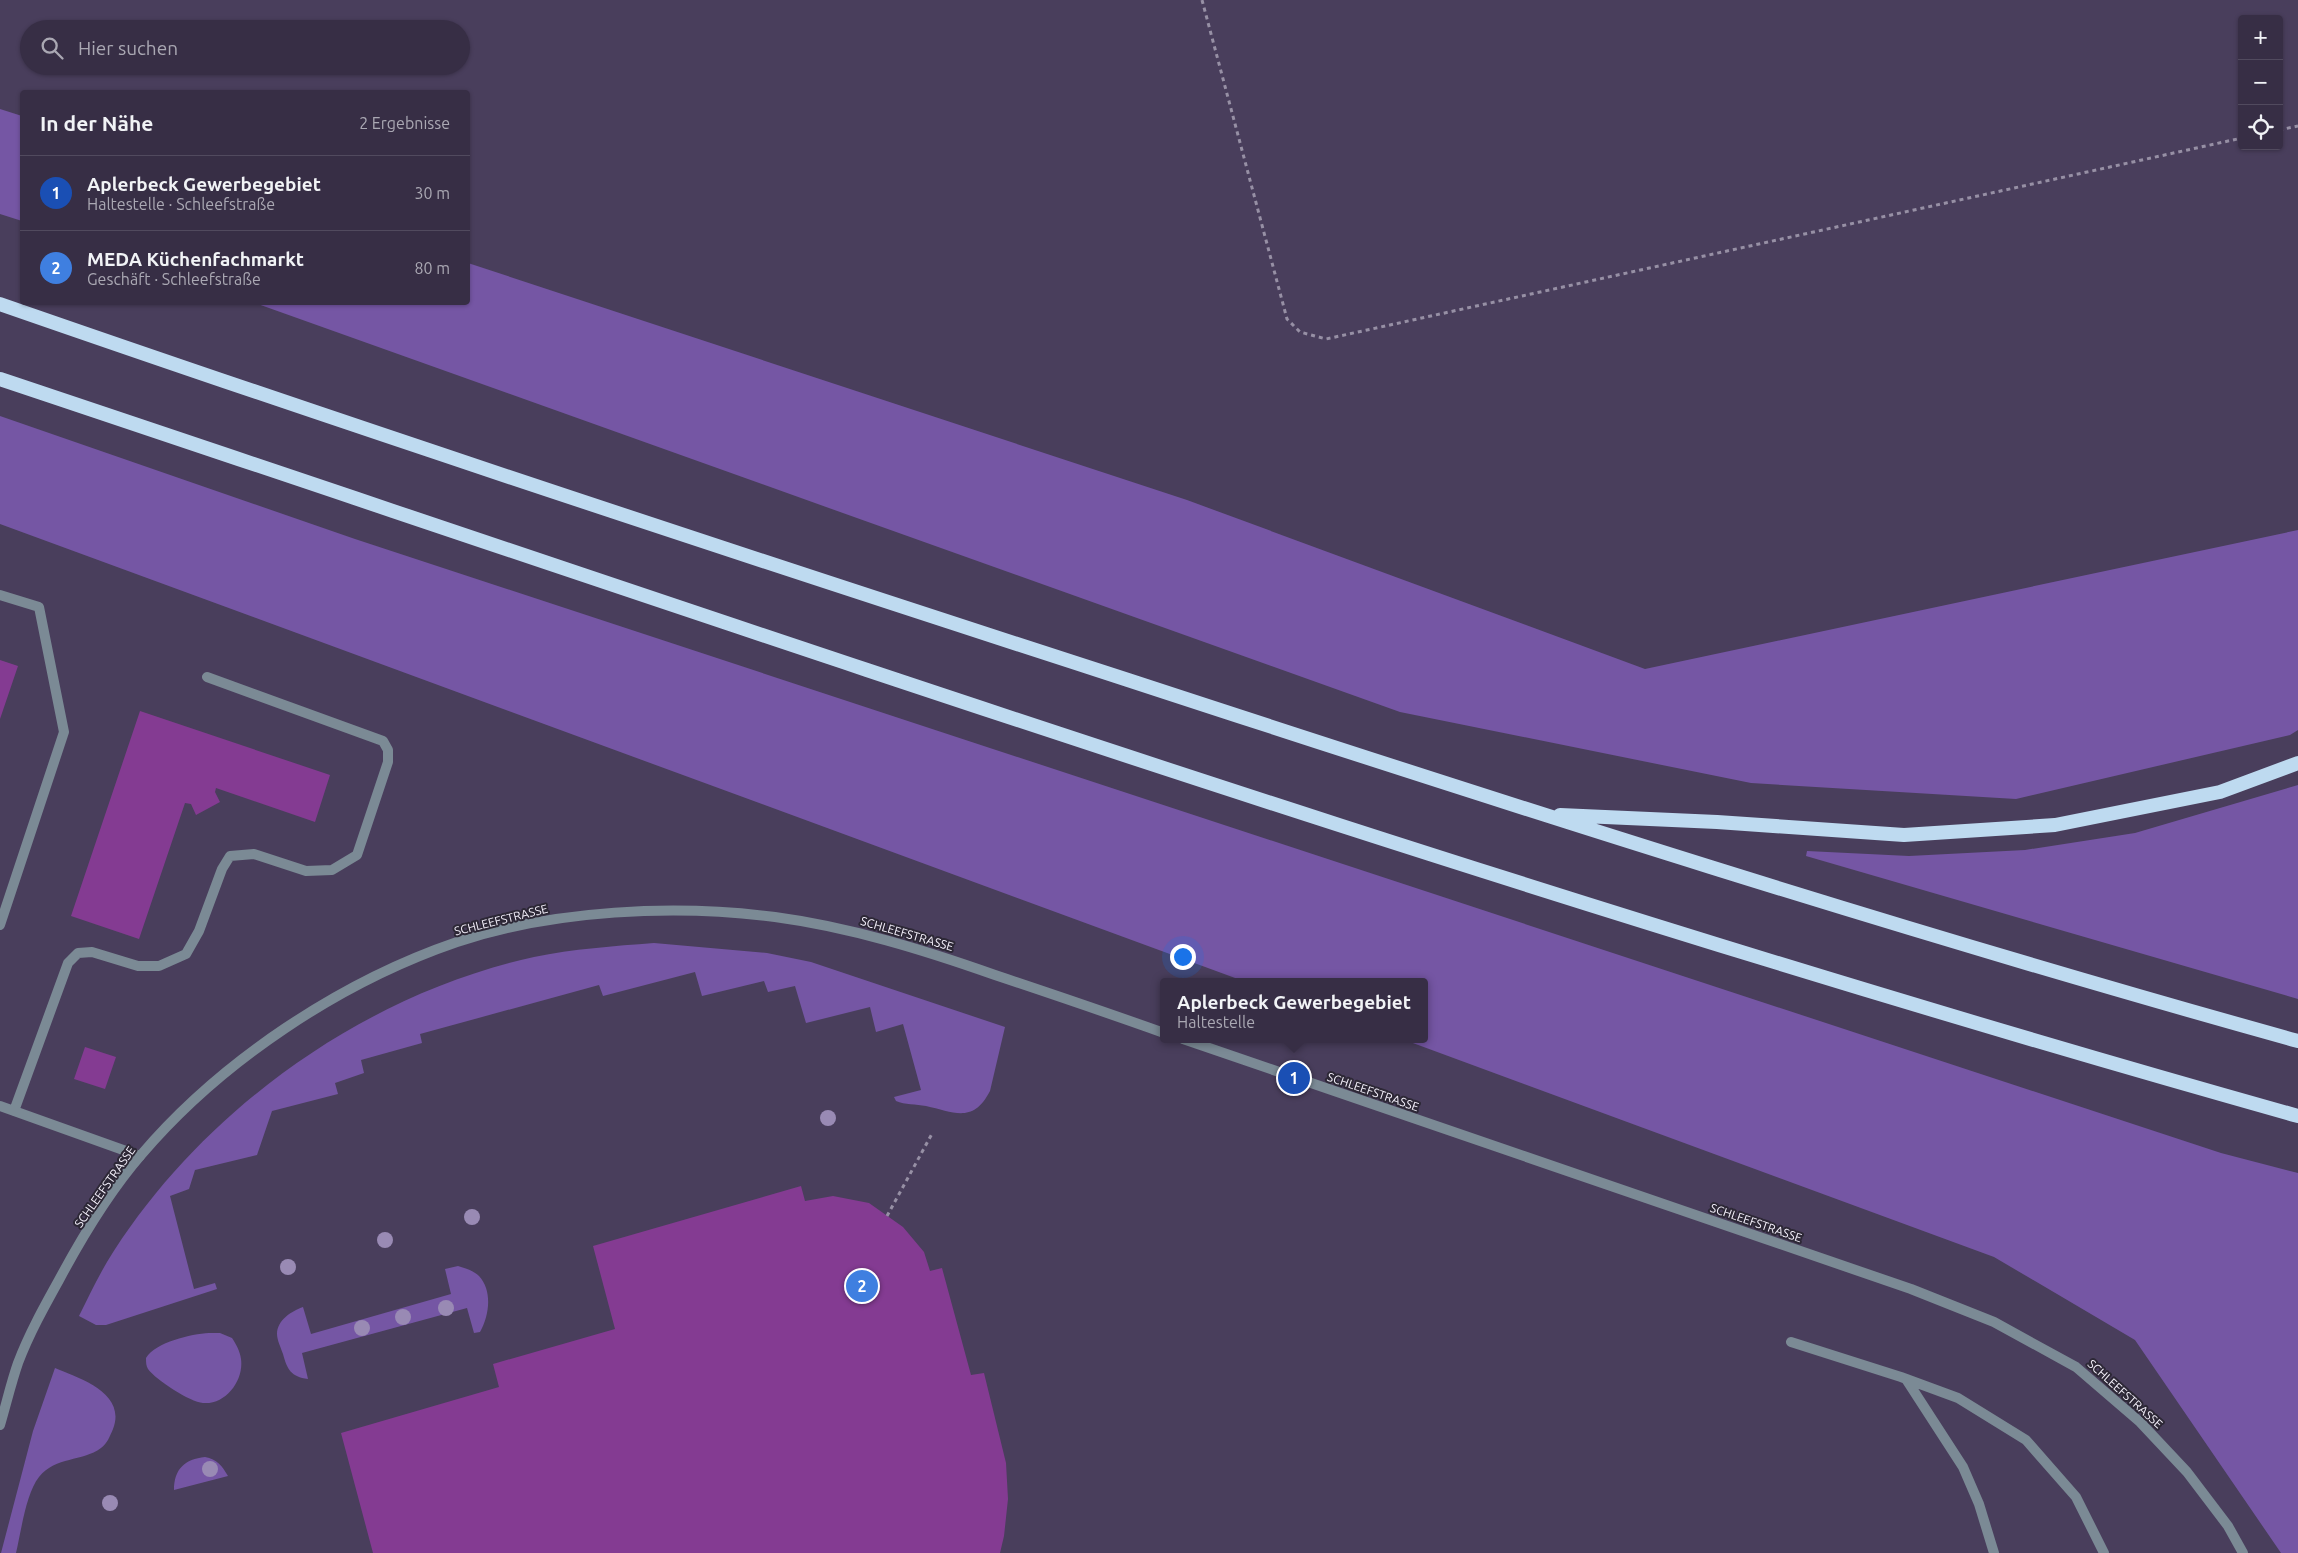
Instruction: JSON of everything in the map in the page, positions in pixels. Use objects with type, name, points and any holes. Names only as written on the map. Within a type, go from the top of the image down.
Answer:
[{"type":"highway","points":[[0,304],[685,536],[1540,815],[2151,1000],[2298,1041]]},
{"type":"highway","points":[[0,378],[971,706],[1536,888],[2132,1070],[2298,1116]]},
{"type":"highway","points":[[1540,815],[1717,822],[1904,835],[2055,825],[2220,792],[2298,763]]},
{"type":"street","points":[[0,595],[39,607],[64,732],[0,925]]},
{"type":"street","points":[[14,1111],[68,963],[78,953],[92,952],[138,966],[160,966],[186,954],[199,931],[222,868],[230,856],[254,854],[306,871],[332,870],[357,855],[388,762],[388,750],[383,741],[207,677]]},
{"type":"street","name":"SCHLEEFSTRASSE","points":[[0,1425],[18,1365],[36,1322],[99,1213],[140,1156],[230,1068],[279,1032],[323,1004],[396,967],[458,942],[567,917],[691,910],[774,917],[831,926],[928,952],[1160,1032]]},
{"type":"street","name":"SCHLEEFSTRASSE","points":[[1195,1043],[1901,1286],[1994,1322],[2076,1367],[2140,1422],[2187,1472],[2228,1526],[2243,1553]]},
{"type":"street","points":[[0,1106],[140,1156]]},
{"type":"street","points":[[1791,1342],[1958,1398],[2026,1440],[2076,1497],[2104,1553]]},
{"type":"street","points":[[1906,1379],[1963,1467],[1979,1504],[1994,1553]]},
{"type":"path","points":[[1202,0],[1287,319],[1300,332],[1326,339],[2238,139]]},
{"type":"path","points":[[2283,129],[2298,126]]},
{"type":"path","points":[[887,1216],[934,1132]]},
{"type":"shaded area","points":[[0,109],[20,115],[20,220],[0,214]]},
{"type":"shaded area","points":[[470,264],[1187,500],[1645,669],[2298,530],[2298,730],[2290,735],[2016,799],[1751,783],[1400,712],[261,305],[470,305]]},
{"type":"shaded area","points":[[0,416],[355,539],[2221,1153],[2298,1173],[2298,1553],[2281,1553],[2135,1340],[1994,1257],[1413,1043],[1428,1043],[1428,978],[1235,978],[0,524]]},
{"type":"shaded area","points":[[2298,785],[2298,999],[1806,856],[1807,851],[1909,856],[2025,850],[2135,833]]},
{"type":"shaded area","points":[[654,943],[767,953],[811,962],[1005,1027],[990,1091],[977,1108],[970,1112],[962,1113],[896,1101],[894,1097],[921,1090],[903,1024],[876,1032],[870,1007],[806,1023],[795,986],[768,992],[764,981],[702,996],[695,972],[603,996],[599,985],[420,1034],[422,1043],[361,1060],[364,1073],[335,1083],[338,1094],[272,1111],[257,1155],[195,1170],[189,1189],[170,1196],[194,1289],[215,1283],[217,1289],[106,1325],[96,1325],[79,1316],[107,1262],[145,1207],[188,1156],[237,1110],[290,1068],[348,1031],[408,1000],[470,975],[549,954]]},
{"type":"shaded area","points":[[458,1266],[477,1274],[486,1289],[488,1304],[486,1319],[480,1332],[474,1333],[467,1308],[302,1353],[308,1379],[297,1376],[288,1368],[277,1334],[282,1320],[294,1311],[303,1307],[311,1334],[451,1294],[445,1269]]},
{"type":"shaded area","points":[[220,1333],[232,1338],[238,1348],[241,1359],[240,1375],[236,1383],[232,1390],[219,1400],[203,1403],[190,1399],[165,1384],[148,1369],[146,1358],[158,1347],[184,1337]]},
{"type":"shaded area","points":[[55,1368],[88,1382],[107,1397],[113,1406],[116,1416],[113,1429],[107,1442],[101,1448],[86,1455],[61,1462],[46,1470],[39,1477],[34,1484],[27,1503],[16,1553],[1,1553],[33,1431]]},
{"type":"shaded area","points":[[205,1457],[213,1459],[224,1469],[228,1476],[174,1490],[176,1476],[182,1466],[192,1460]]},
{"type":"building","points":[[0,660],[18,666],[0,719]]},
{"type":"building","points":[[140,711],[330,775],[315,822],[216,788],[215,792],[220,802],[196,815],[191,804],[185,803],[139,939],[71,916]]},
{"type":"building","points":[[85,1047],[116,1057],[105,1089],[74,1079]]},
{"type":"building","points":[[801,1186],[805,1201],[833,1196],[869,1203],[903,1227],[924,1252],[930,1271],[942,1268],[971,1375],[984,1373],[1006,1463],[1008,1499],[1000,1553],[373,1553],[341,1433],[499,1387],[493,1364],[615,1329],[593,1246]]},
{"type":"place","name":"Aplerbeck Gewerbegebiet","points":[[1294,1078]]},
{"type":"place","name":"MEDA Küchenfachmarkt","points":[[862,1286]]}]
